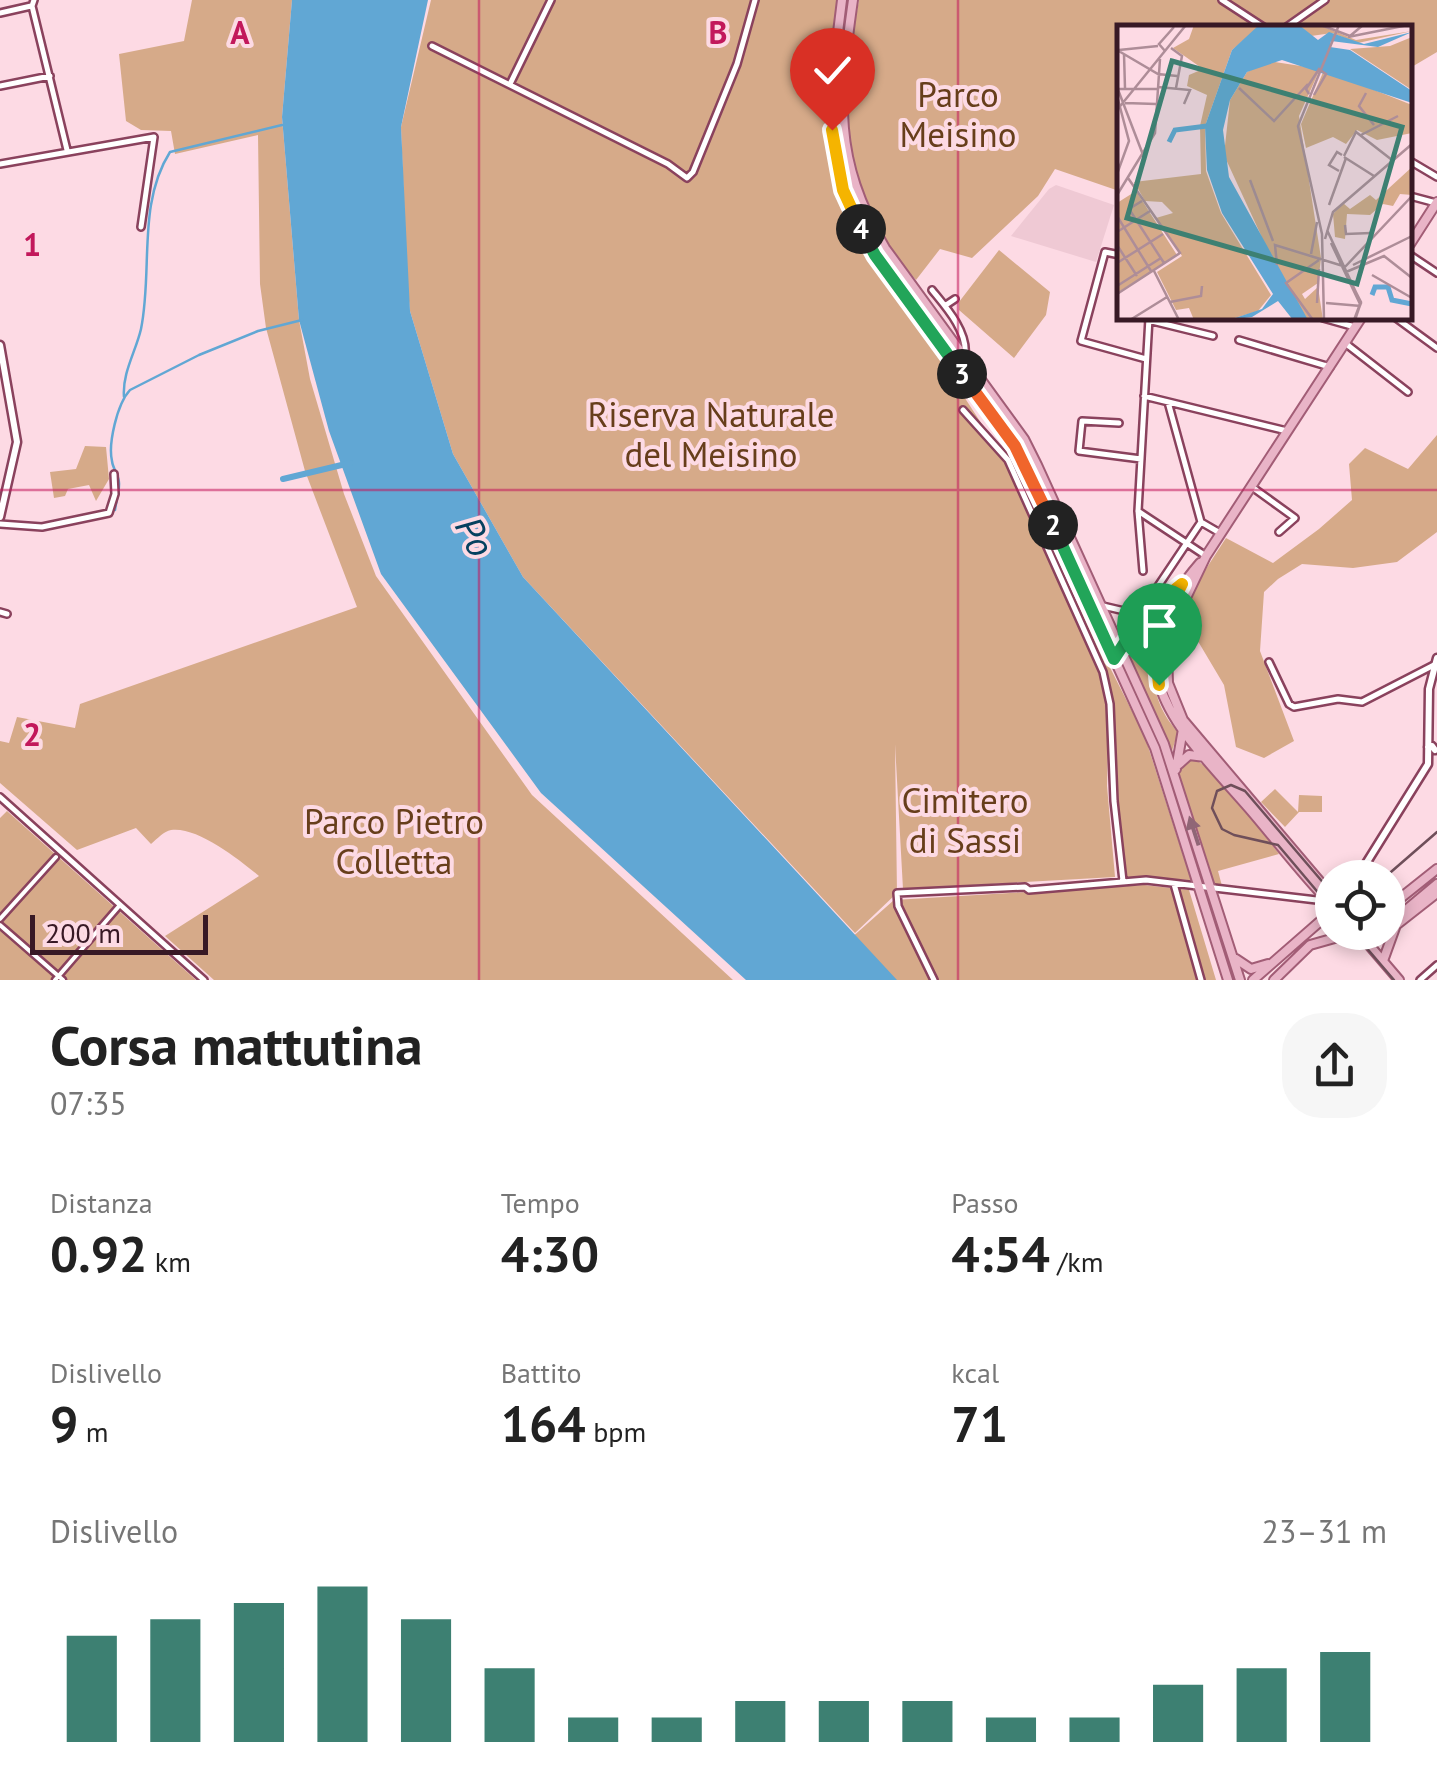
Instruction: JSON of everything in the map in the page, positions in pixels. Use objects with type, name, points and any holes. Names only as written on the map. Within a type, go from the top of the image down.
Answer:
[{"type":"main road","points":[[842,0],[830,97],[843,190],[875,255],[1015,446],[1164,775],[1228,980]]},
{"type":"main road","points":[[853,0],[841,95],[842,128],[866,216],[1024,440],[1175,773],[1240,980]]},
{"type":"main road","points":[[1412,241],[1437,203]]},
{"type":"main road","points":[[1315,883],[1183,720],[1171,694],[1166,654],[1172,626],[1206,556],[1360,320]]},
{"type":"main road","points":[[1206,556],[1182,584],[1163,624],[1156,661],[1162,696],[1183,732],[1315,884]]},
{"type":"main road","points":[[1175,773],[1183,720]]},
{"type":"main road","points":[[1175,773],[1186,757],[1205,757]]},
{"type":"main road","points":[[1405,894],[1437,869]]},
{"type":"main road","points":[[1405,912],[1437,884]]},
{"type":"main road","points":[[1405,914],[1437,893]]},
{"type":"main road","points":[[1253,980],[1315,919]]},
{"type":"main road","points":[[1275,979],[1315,944]]},
{"type":"main road","points":[[1373,950],[1399,980]]},
{"type":"main road","points":[[1383,962],[1386,950]]},
{"type":"main road","points":[[1234,955],[1251,969],[1276,959]]},
{"type":"street","points":[[510,84],[552,0]]},
{"type":"street","points":[[432,46],[668,164],[687,178],[694,172],[731,79],[755,0]]},
{"type":"street","points":[[1222,0],[1261,25]]},
{"type":"street","points":[[1289,25],[1325,0]]},
{"type":"street","points":[[0,13],[33,3],[68,150]]},
{"type":"street","points":[[0,86],[50,76]]},
{"type":"street","points":[[0,164],[154,137],[142,227]]},
{"type":"street","points":[[1412,161],[1437,177]]},
{"type":"street","points":[[1412,197],[1437,203]]},
{"type":"street","points":[[1117,254],[1105,252],[1081,341],[1146,359]]},
{"type":"street","points":[[1412,256],[1437,273]]},
{"type":"street","points":[[932,290],[946,305],[963,336],[965,358]]},
{"type":"street","points":[[946,305],[955,299]]},
{"type":"street","points":[[1143,571],[1138,511],[1148,320]]},
{"type":"street","points":[[1155,320],[1212,336]]},
{"type":"street","points":[[1330,320],[1355,327]]},
{"type":"street","points":[[1399,320],[1437,348]]},
{"type":"street","points":[[1238,340],[1330,367]]},
{"type":"street","points":[[1345,343],[1408,392]]},
{"type":"street","points":[[0,344],[12,396],[17,451],[0,521],[42,528],[109,513],[115,494],[114,474]]},
{"type":"street","points":[[0,399],[12,396]]},
{"type":"street","points":[[1144,396],[1288,432]]},
{"type":"street","points":[[1168,402],[1201,522],[1220,534]]},
{"type":"street","points":[[963,410],[1008,460],[1104,672],[1110,704],[1114,801],[1123,882]]},
{"type":"street","points":[[1119,424],[1082,420],[1080,451],[1140,459]]},
{"type":"street","points":[[1252,487],[1295,518],[1279,532]]},
{"type":"street","points":[[1138,511],[1206,556]]},
{"type":"street","points":[[1142,610],[1201,522]]},
{"type":"street","points":[[1114,659],[1151,609],[1182,584]]},
{"type":"street","points":[[1151,609],[1152,598]]},
{"type":"street","points":[[1101,605],[1133,613],[1151,609]]},
{"type":"street","points":[[1269,662],[1294,707],[1338,699],[1362,702],[1435,662]]},
{"type":"street","points":[[1369,860],[1428,764],[1432,750],[1429,689],[1435,662]]},
{"type":"street","points":[[0,796],[204,980]]},
{"type":"street","points":[[0,809],[6,802]]},
{"type":"street","points":[[56,857],[0,922],[59,979],[120,905]]},
{"type":"street","points":[[934,980],[898,906],[897,893],[1025,887],[1028,890],[1123,882],[1199,886],[1315,901]]},
{"type":"street","points":[[1174,884],[1200,980]]},
{"type":"street","points":[[1420,980],[1437,965]]},
{"type":"shaded area","points":[[1056,185],[1114,205],[1096,262],[1011,236]]},
{"type":"green space","name":"Parco Pietro Colletta","points":[[192,0],[292,0],[282,117],[299,320],[310,379],[344,494],[376,576],[532,795],[733,980],[214,980],[165,936],[259,876],[218,846],[181,830],[168,831],[151,844],[136,828],[77,850],[0,783],[0,741],[9,743],[17,717],[75,728],[80,704],[357,607],[305,471],[266,328],[260,284],[258,135],[175,154],[171,131],[141,130],[126,121],[119,54],[184,41]]},
{"type":"green space","name":"Riserva Naturale del Meisino","points":[[431,0],[837,0],[823,110],[834,180],[845,213],[1007,463],[1145,737],[1191,880],[1124,877],[1109,705],[1107,786],[1115,877],[903,889],[895,744],[897,893],[855,933],[523,577],[453,454],[410,311],[401,127]]},
{"type":"green space","name":"Parco Meisino","points":[[859,0],[1437,0],[1437,52],[1412,67],[1412,25],[1117,25],[1117,190],[1055,169],[1038,196],[972,258],[940,249],[916,280],[872,217],[854,170],[845,120],[848,59]]},
{"type":"green space","points":[[999,250],[1050,292],[1046,315],[1014,358],[959,310],[959,302]]},
{"type":"green space","points":[[1437,435],[1437,532],[1397,562],[1353,568],[1302,564],[1264,592],[1260,651],[1294,741],[1264,758],[1236,747],[1224,685],[1183,616],[1202,575],[1226,538],[1273,563],[1352,500],[1349,464],[1365,448],[1408,469]]},
{"type":"green space","points":[[85,446],[106,447],[109,479],[96,501],[89,485],[68,489],[65,496],[54,498],[50,472],[76,469]]},
{"type":"green space","points":[[1164,604],[1155,637],[1153,671],[1159,703],[1178,732],[1172,751],[1125,649]]},
{"type":"green space","points":[[1190,758],[1225,785],[1279,854],[1218,871],[1222,886],[1215,885],[1179,773]]},
{"type":"green space","points":[[1275,789],[1298,812],[1299,795],[1322,796],[1322,812],[1299,812],[1285,827],[1261,802]]},
{"type":"green space","points":[[7,811],[196,980],[0,980],[0,818]]},
{"type":"green space","points":[[1144,885],[1189,890],[1216,980],[886,980],[850,939],[894,900]]},
{"type":"water","name":"Po","points":[[292,0],[428,0],[401,127],[410,311],[453,454],[523,577],[897,980],[746,980],[541,793],[381,574],[329,431],[299,320],[282,117]]},
{"type":"waterway","points":[[124,397],[125,379],[141,329],[153,193],[170,152],[282,125]]},
{"type":"waterway","points":[[115,510],[119,482],[111,454],[113,435],[121,405],[130,390],[199,355],[258,331],[302,320]]},
{"type":"waterway","points":[[283,479],[350,463]]},
{"type":"tram line","points":[[1315,873],[1245,791],[1231,785],[1217,791],[1212,808],[1222,829],[1278,845],[1315,889]]},
{"type":"tram line","points":[[1405,860],[1437,832]]},
{"type":"tram line","points":[[1368,950],[1394,980]]},
{"type":"route","points":[[832,130],[843,190],[856,220],[875,255],[1015,446],[1114,659],[1151,609],[1182,584],[1163,624],[1156,661],[1159,685]]},
{"type":"park label","name":"Cimitero di Sassi","points":[[965,820]]}]
